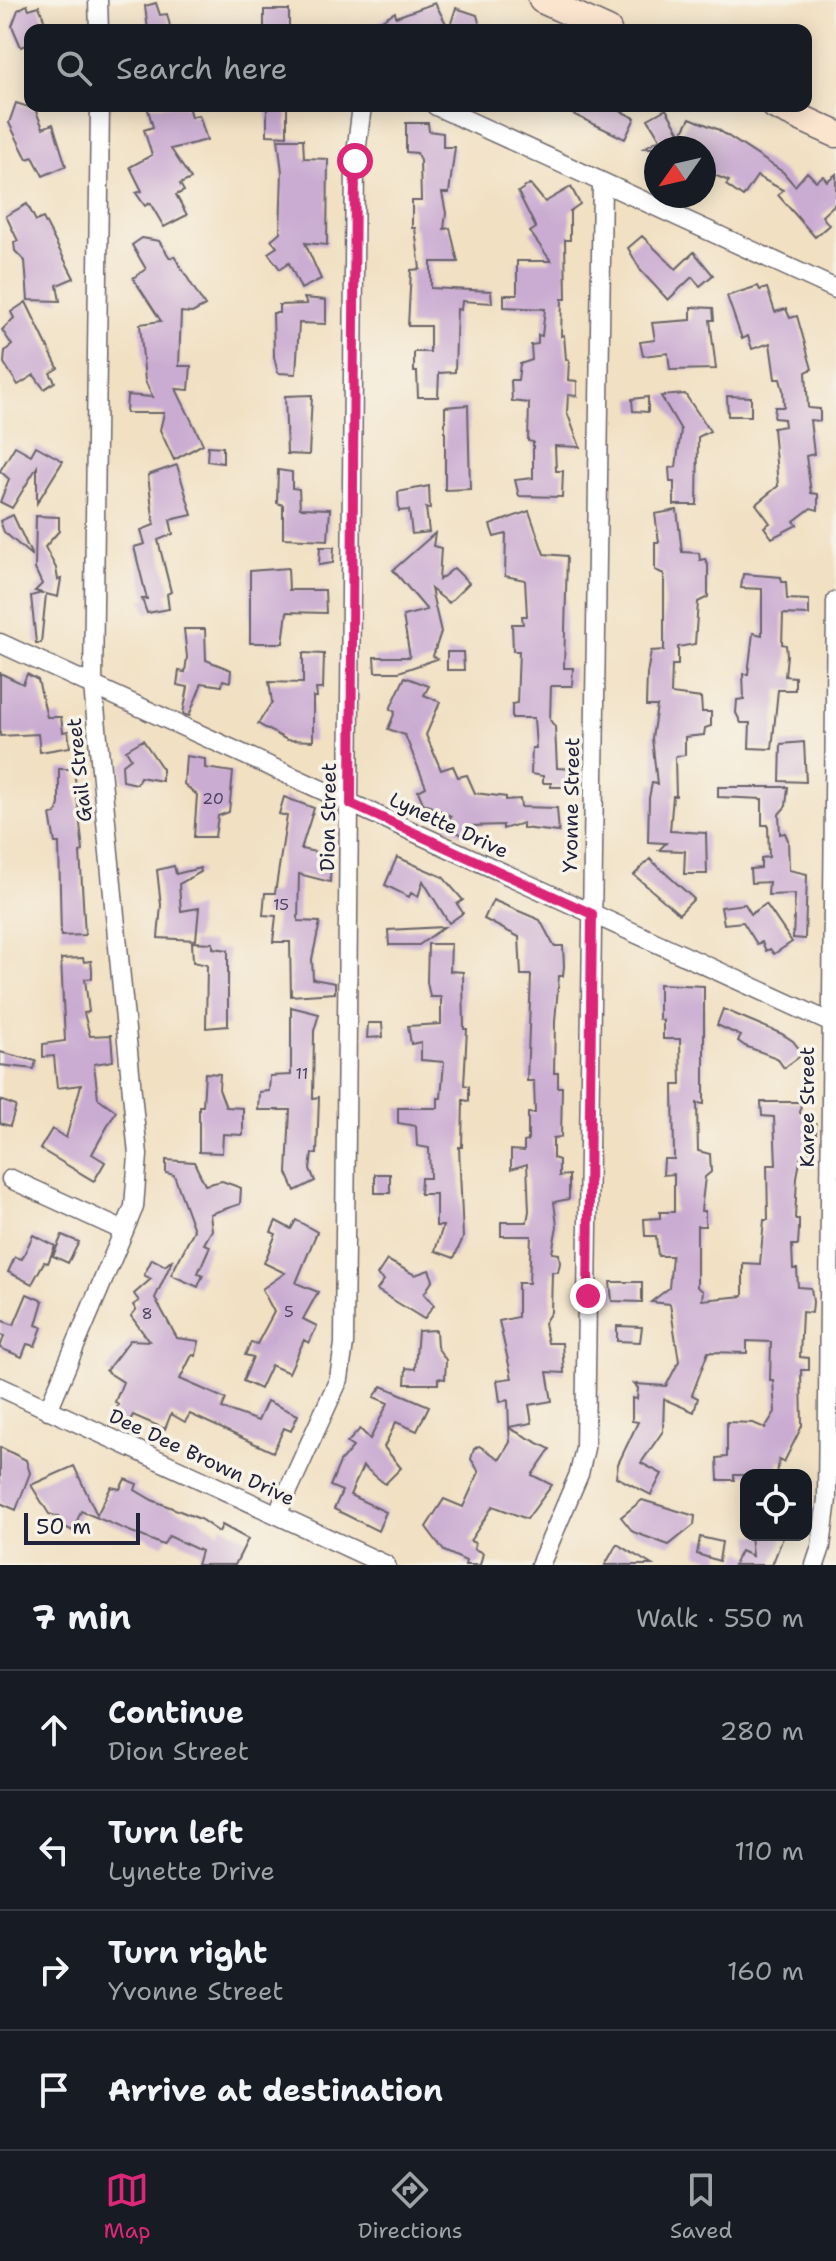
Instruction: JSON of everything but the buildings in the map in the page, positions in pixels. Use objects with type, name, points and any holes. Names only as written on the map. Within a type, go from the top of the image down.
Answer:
[{"type":"street","points":[[98,0],[99,24]]},
{"type":"street","points":[[542,0],[595,24]]},
{"type":"street","name":"Gail Street","points":[[48,1410],[134,1207],[138,1155],[93,686],[100,112]]},
{"type":"street","name":"Dion Street","points":[[277,1515],[324,1415],[342,1361],[351,804],[355,161],[361,112]]},
{"type":"street","points":[[449,112],[836,289]]},
{"type":"street","points":[[788,112],[836,134]]},
{"type":"street","name":"Yvonne Street","points":[[540,1565],[579,1474],[585,1448],[602,182]]},
{"type":"street","name":"Karee Street","points":[[815,1565],[821,1547],[827,1485],[836,601]]},
{"type":"street","name":"Lynette Drive","points":[[0,643],[833,1024]]},
{"type":"street","points":[[11,1179],[124,1231]]},
{"type":"street","name":"Dee Dee Brown Drive","points":[[0,1387],[386,1565]]},
{"type":"route","points":[[355,161],[351,804],[592,914],[588,1296]]}]
